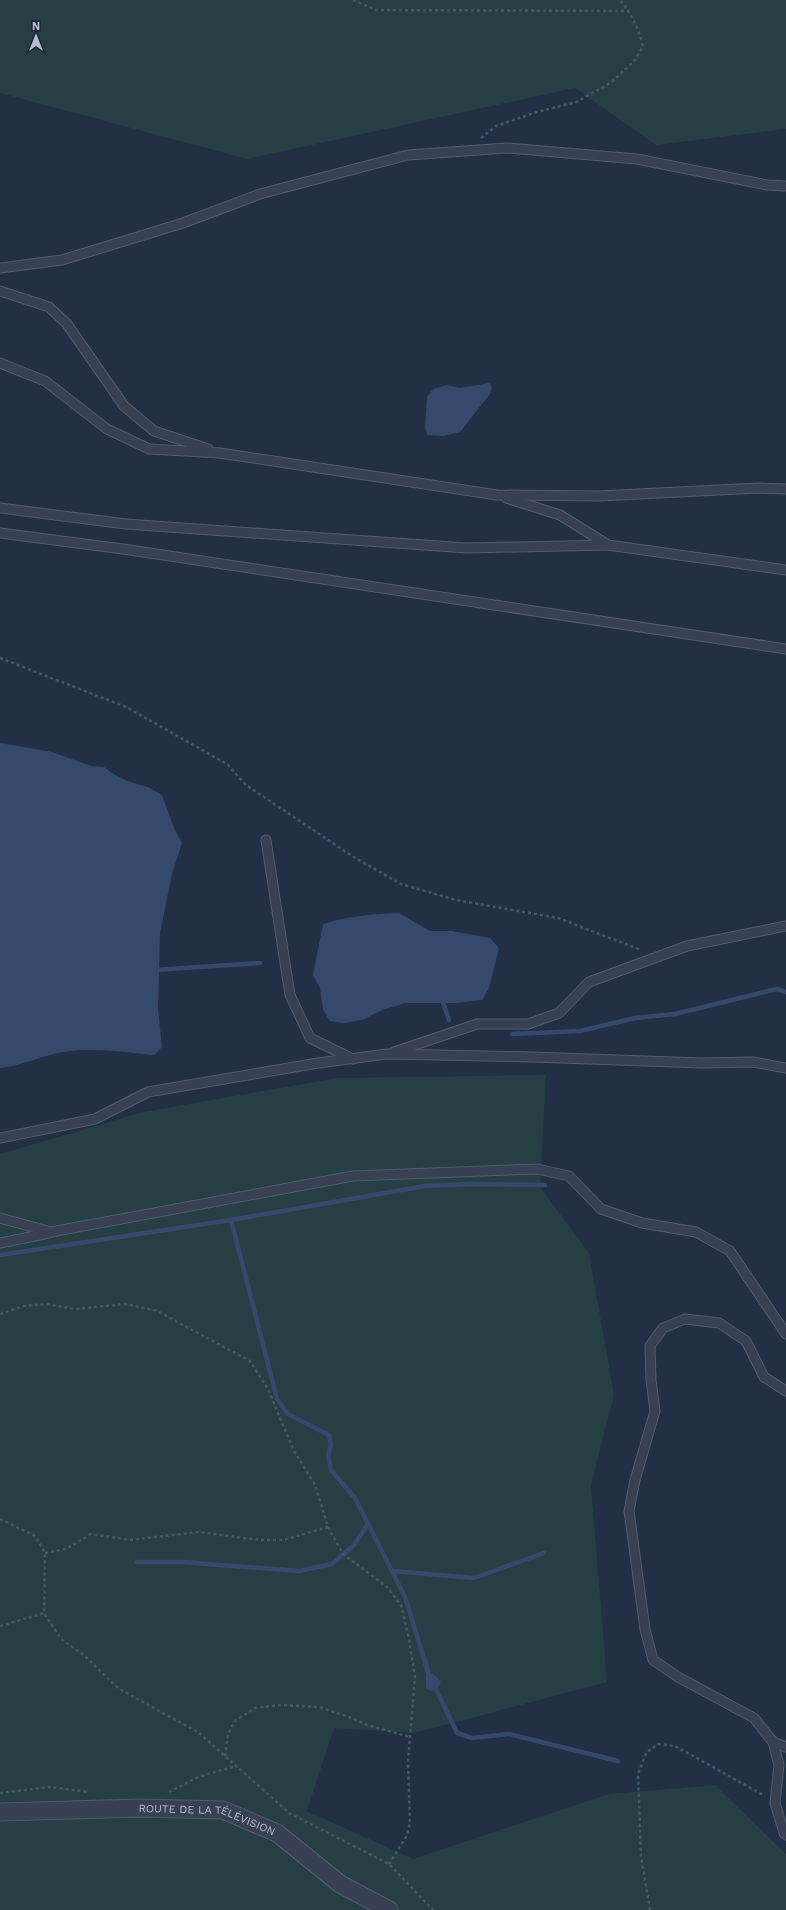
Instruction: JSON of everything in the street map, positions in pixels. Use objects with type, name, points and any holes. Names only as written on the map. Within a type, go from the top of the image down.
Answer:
[{"type":"street","name":"ROUTE DE LA TÉLÉVISION","points":[[0,1812],[140,1808],[223,1810],[277,1833],[340,1884],[389,1910]]},
{"type":"lane","points":[[0,268],[62,260],[184,223],[260,194],[408,155],[508,148],[637,158],[767,185],[786,186]]},
{"type":"lane","points":[[0,291],[49,307],[67,324],[124,406],[154,431],[220,453]]},
{"type":"lane","points":[[0,363],[45,381],[107,429],[150,449],[220,453],[497,495],[599,496],[758,488],[786,489]]},
{"type":"lane","points":[[497,495],[560,515],[608,545]]},
{"type":"lane","points":[[0,508],[126,524],[467,548],[608,545],[786,570]]},
{"type":"lane","points":[[0,533],[123,549],[786,649]]},
{"type":"lane","points":[[266,840],[290,995],[310,1038],[353,1059]]},
{"type":"lane","points":[[387,1054],[477,1024],[528,1024],[559,1013],[589,982],[687,946],[786,926]]},
{"type":"lane","points":[[0,1138],[95,1118],[148,1092],[387,1054],[702,1063],[753,1062],[786,1068]]},
{"type":"lane","points":[[0,1243],[51,1232],[353,1176],[537,1169],[570,1176],[601,1209],[642,1223],[696,1232],[730,1251],[786,1334]]},
{"type":"lane","points":[[0,1218],[51,1232]]},
{"type":"lane","points":[[786,1390],[764,1377],[746,1341],[719,1322],[685,1318],[663,1328],[650,1346],[651,1380],[655,1411],[635,1480],[630,1511],[645,1629],[653,1660],[678,1677],[754,1718],[773,1742],[779,1765],[775,1803],[784,1833],[786,1835]]},
{"type":"lane","points":[[773,1742],[786,1747]]},
{"type":"path","points":[[354,0],[376,10],[629,11]]},
{"type":"path","points":[[465,151],[496,126],[537,112],[576,102],[612,82],[635,60],[643,46],[638,26],[620,0]]},
{"type":"path","points":[[0,658],[126,707],[153,722],[227,764],[246,785],[352,856],[401,884],[456,900],[558,918],[658,956]]},
{"type":"path","points":[[0,1314],[24,1306],[46,1304],[75,1309],[126,1304],[157,1311],[250,1361],[268,1389],[292,1449],[315,1485],[328,1527],[343,1554],[388,1587],[401,1605],[408,1634],[415,1677],[408,1762],[410,1823],[406,1837],[389,1864]]},
{"type":"path","points":[[0,1519],[35,1536],[45,1553],[44,1613],[61,1639],[85,1656],[119,1689],[198,1732],[289,1813],[389,1864],[433,1910]]},
{"type":"path","points":[[45,1553],[66,1549],[91,1534],[130,1540],[198,1532],[259,1540],[283,1540],[328,1527]]},
{"type":"path","points":[[0,1626],[44,1613]]},
{"type":"path","points":[[225,1757],[228,1734],[235,1721],[255,1708],[281,1705],[319,1708],[352,1718],[367,1725],[410,1737]]},
{"type":"path","points":[[650,1910],[641,1857],[638,1774],[646,1753],[658,1744],[675,1746],[775,1803]]},
{"type":"path","points":[[165,1794],[198,1778],[236,1766]]},
{"type":"path","points":[[0,1793],[51,1787],[91,1792]]},
{"type":"green space","points":[[0,0],[786,0],[786,129],[656,145],[575,88],[247,159],[0,93]]},
{"type":"green space","points":[[546,1075],[540,1187],[589,1253],[614,1395],[591,1486],[607,1682],[414,1733],[334,1728],[307,1811],[413,1859],[609,1794],[715,1785],[786,1854],[786,1910],[0,1910],[0,1154],[143,1112],[337,1078]]},
{"type":"water","points":[[490,383],[492,388],[490,394],[460,432],[444,436],[427,435],[425,427],[427,397],[433,389],[447,385],[460,388]]},
{"type":"water","points":[[0,743],[52,752],[91,766],[104,767],[115,775],[130,782],[148,787],[162,795],[174,828],[182,843],[172,874],[160,933],[158,1009],[162,1047],[154,1055],[108,1050],[73,1051],[62,1052],[0,1068]]},
{"type":"water","points":[[399,913],[430,931],[452,931],[490,938],[499,948],[489,988],[482,1000],[456,1003],[406,1003],[382,1010],[362,1020],[344,1023],[330,1021],[323,1010],[320,988],[313,975],[323,924],[351,917]]},
{"type":"water","points":[[427,1659],[431,1673],[441,1682],[436,1690],[430,1691],[426,1688],[426,1674],[422,1660]]},
{"type":"waterway","points":[[154,970],[260,963]]},
{"type":"waterway","points":[[512,1034],[580,1031],[635,1018],[675,1014],[777,989],[786,992]]},
{"type":"waterway","points":[[442,999],[449,1020]]},
{"type":"waterway","points":[[231,1220],[425,1186],[472,1184],[545,1185]]},
{"type":"waterway","points":[[0,1255],[231,1220],[277,1399],[288,1414],[329,1435],[331,1445],[328,1455],[331,1470],[355,1498],[405,1597],[426,1665]]},
{"type":"waterway","points":[[136,1562],[182,1562],[299,1571],[332,1564],[354,1545],[368,1524]]},
{"type":"waterway","points":[[392,1571],[474,1578],[544,1553]]},
{"type":"waterway","points":[[434,1685],[457,1733],[472,1738],[509,1734],[618,1761]]}]
